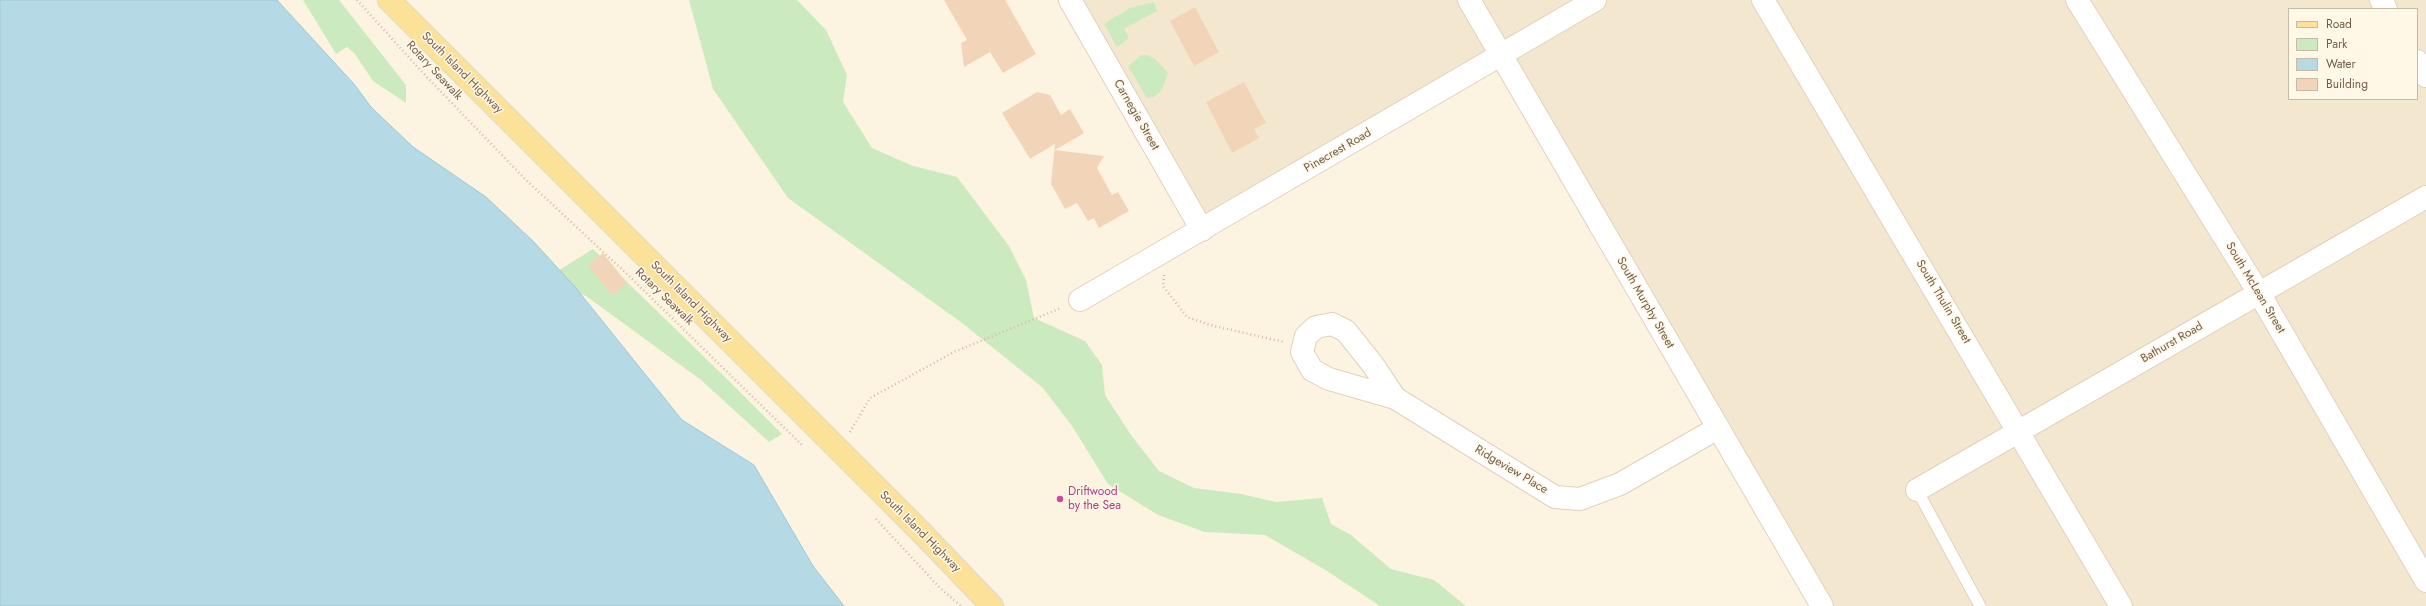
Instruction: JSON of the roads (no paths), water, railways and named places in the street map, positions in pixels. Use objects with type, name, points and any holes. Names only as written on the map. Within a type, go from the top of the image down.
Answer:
[{"type":"main road","name":"South Island Highway","points":[[389,0],[917,528],[992,606]]},
{"type":"street","name":"Carnegie Street","points":[[1070,0],[1202,230]]},
{"type":"street","name":"South Murphy Street","points":[[1470,0],[1822,606]]},
{"type":"street","name":"Pinecrest Road","points":[[1080,300],[1595,0]]},
{"type":"street","name":"South Thulin Street","points":[[1763,0],[2121,606]]},
{"type":"street","name":"South McLean Street","points":[[2077,0],[2259,294],[2426,580]]},
{"type":"street","points":[[2418,63],[2426,76]]},
{"type":"street","name":"Bathurst Road","points":[[1917,490],[2426,197]]},
{"type":"street","name":"Ridgeview Place","points":[[1395,398],[1373,365],[1346,331],[1332,324],[1316,327],[1306,336],[1302,352],[1312,370],[1329,379],[1395,398],[1555,497],[1580,499],[1620,484],[1718,428]]},
{"type":"lane","points":[[1917,490],[1980,606]]},
{"type":"water","points":[[0,0],[277,0],[354,84],[371,107],[413,147],[486,197],[533,241],[575,287],[682,420],[754,465],[813,566],[844,606],[0,606]]},
{"type":"place","name":"Driftwood by the Sea","points":[[1060,499]]}]
